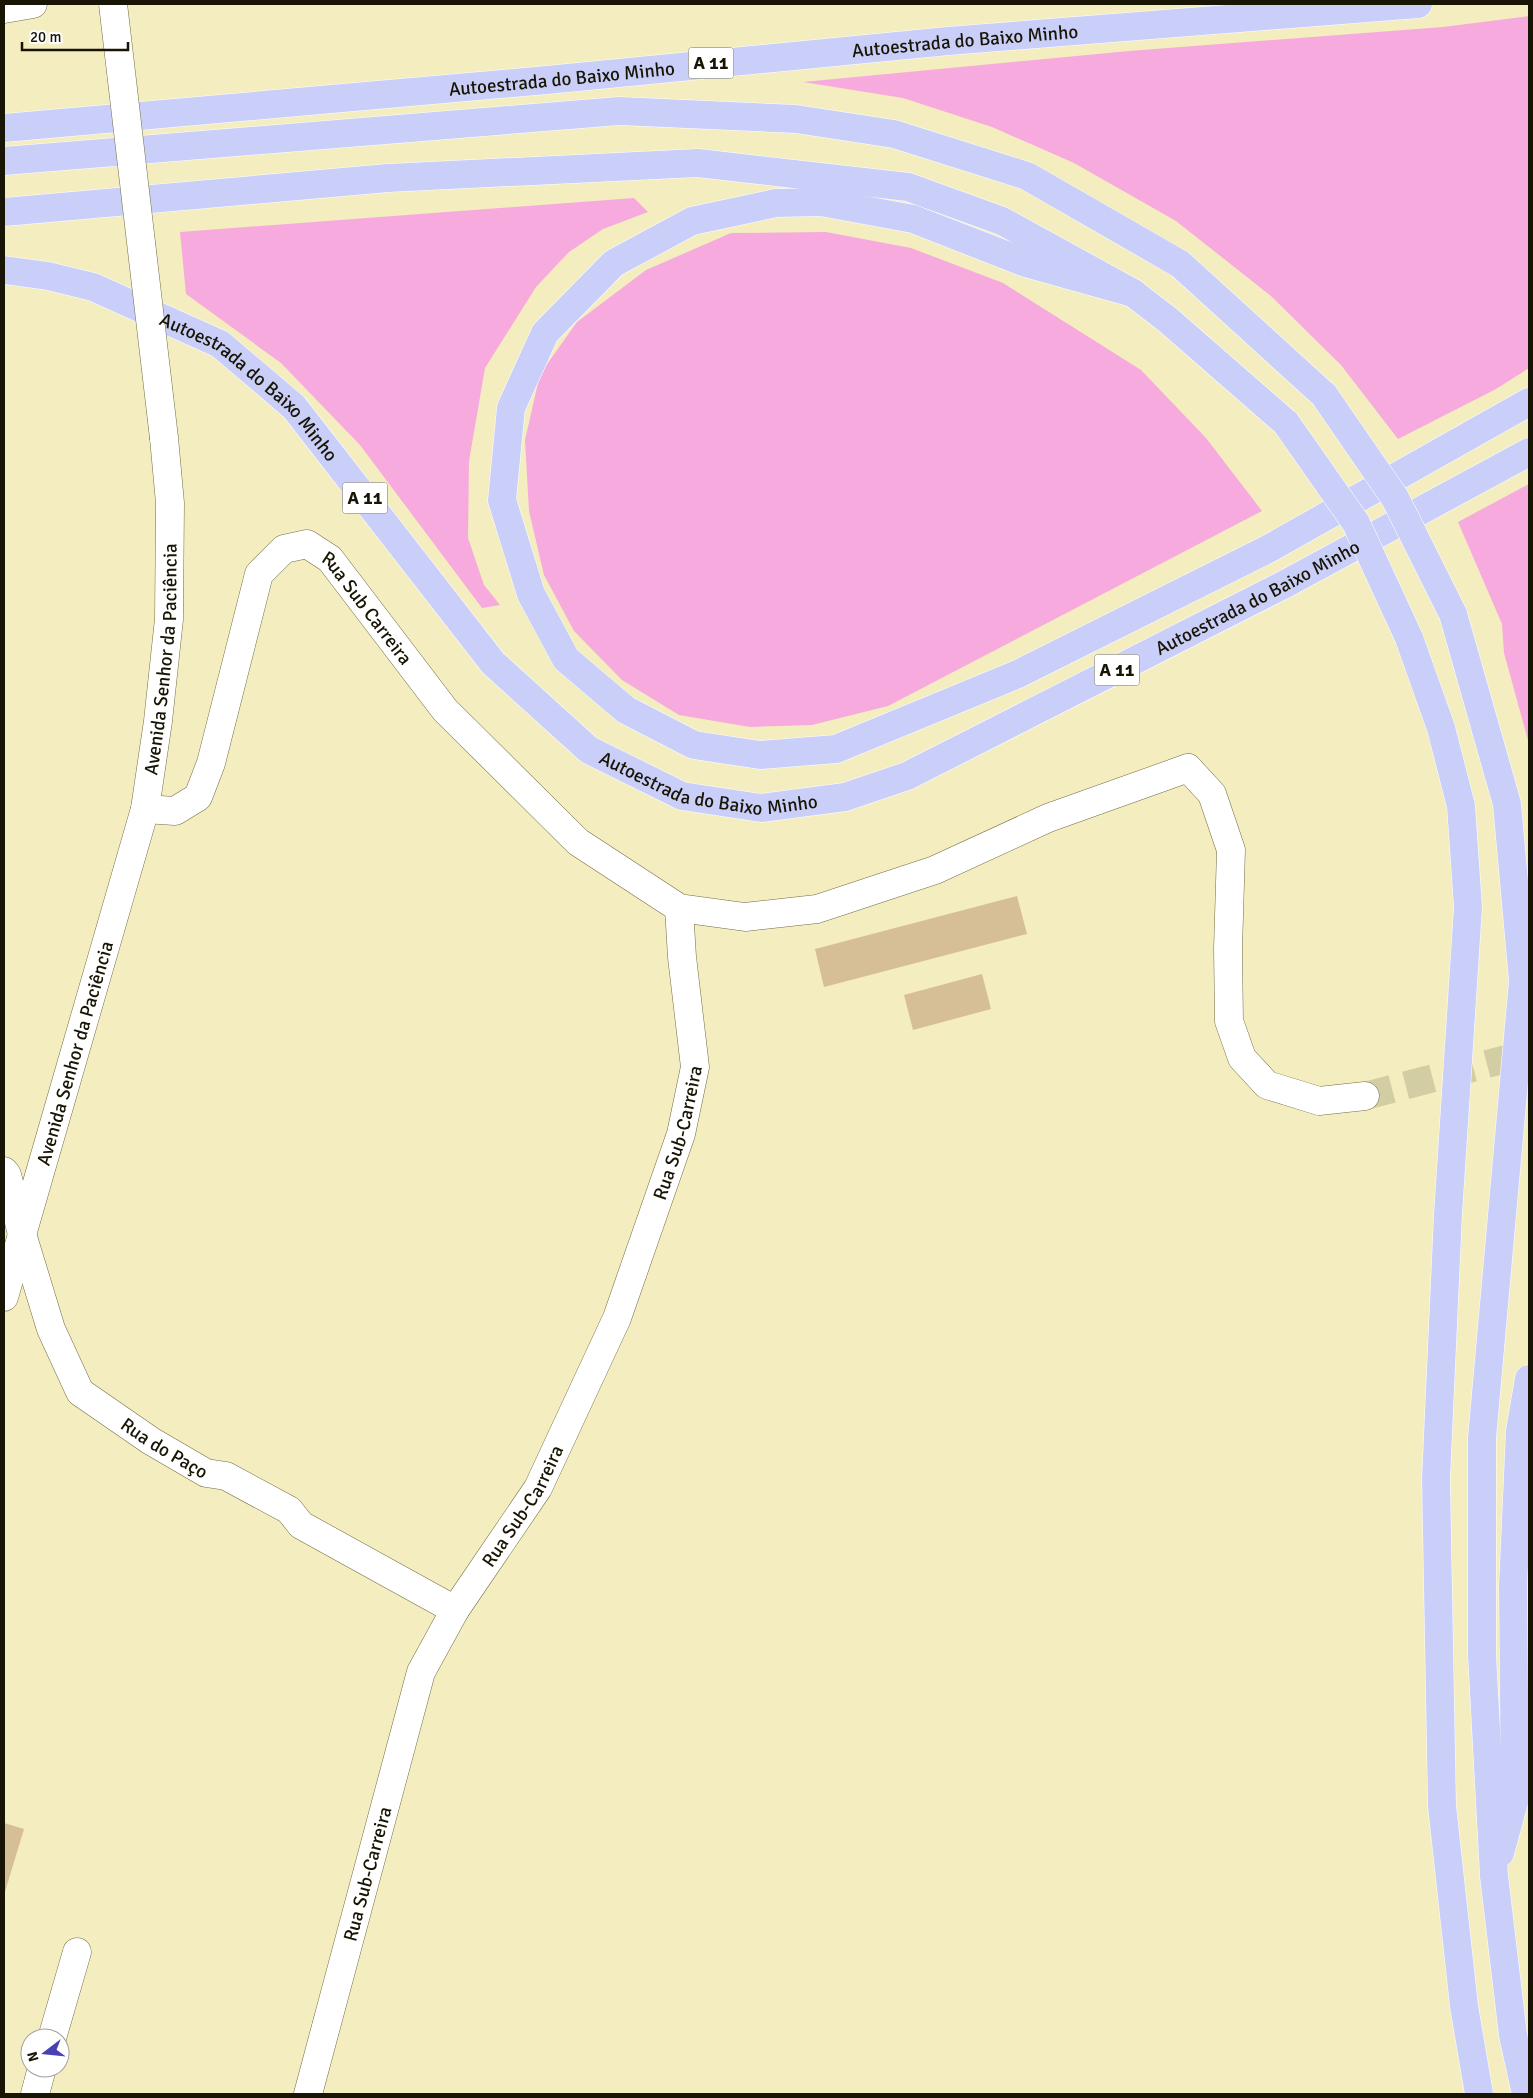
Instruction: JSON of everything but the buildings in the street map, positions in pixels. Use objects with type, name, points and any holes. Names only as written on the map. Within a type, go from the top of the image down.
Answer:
[{"type":"highway","name":"Autoestrada do Baixo Minho","points":[[4,128],[547,80],[958,40],[1418,4]]},
{"type":"highway","points":[[4,161],[619,111],[796,119],[894,134],[1027,176],[1180,264],[1324,395],[1395,498],[1453,614],[1506,804],[1522,982],[1482,1438],[1482,1655],[1494,1876],[1513,2035],[1526,2094]]},
{"type":"highway","points":[[4,212],[388,178],[698,163],[908,187],[1002,221],[1133,293],[1168,320],[1286,423],[1356,523],[1409,638],[1441,728],[1460,806],[1468,907],[1448,1214],[1436,1479],[1442,1806],[1464,2006],[1479,2094]]},
{"type":"highway","points":[[1133,293],[1026,263],[913,219],[821,202],[776,203],[692,221],[614,263],[544,333],[511,408],[502,500],[530,594],[566,659],[626,710],[694,745],[760,755],[836,749],[1018,674],[1259,554],[1529,402]]},
{"type":"highway","name":"Autoestrada do Baixo Minho","points":[[4,270],[48,276],[93,287],[220,344],[294,408],[493,663],[589,750],[682,796],[761,808],[845,797],[908,776],[1287,583],[1529,452]]},
{"type":"highway","points":[[1494,1876],[1515,1798],[1513,1586],[1520,1431],[1529,1379]]},
{"type":"street","points":[[4,9],[34,4]]},
{"type":"street","name":"Avenida Senhor da Paciência","points":[[4,1297],[145,809],[158,721],[169,618],[170,503],[113,4]]},
{"type":"street","name":"Rua Sub Carreira","points":[[145,809],[175,811],[198,797],[211,763],[259,574],[284,549],[307,544],[330,559],[445,710],[578,842],[679,908]]},
{"type":"street","points":[[679,908],[745,917],[817,909],[936,870],[1048,818],[1188,768],[1212,794],[1231,850],[1228,949],[1229,1021],[1242,1058],[1267,1085],[1319,1101],[1366,1096]]},
{"type":"street","name":"Rua Sub-Carreira","points":[[308,2094],[420,1672],[455,1610],[538,1488],[617,1318],[681,1134],[695,1067],[682,957],[679,908]]},
{"type":"street","name":"Rua do Paço","points":[[4,1171],[7,1175],[22,1234],[51,1329],[80,1392],[151,1440],[206,1473],[226,1476],[289,1510],[301,1525],[455,1610]]},
{"type":"street","points":[[55,2028],[77,1952]]},
{"type":"street","points":[[34,2094],[39,2078]]},
{"type":"shaded area","points":[[1529,16],[1529,368],[1496,389],[1398,439],[1341,365],[1271,296],[1176,221],[1074,163],[992,127],[903,98],[803,82],[1129,51],[1443,27]]},
{"type":"shaded area","points":[[634,198],[648,212],[603,229],[569,252],[536,287],[485,368],[469,461],[468,538],[484,585],[500,605],[482,608],[360,445],[281,363],[186,294],[180,232]]},
{"type":"shaded area","points":[[826,232],[911,248],[1003,283],[1141,370],[1206,438],[1262,511],[888,706],[812,725],[750,727],[679,715],[622,680],[574,631],[544,575],[529,511],[525,440],[540,374],[577,322],[646,270],[731,233]]},
{"type":"shaded area","points":[[1529,484],[1529,744],[1504,653],[1502,624],[1458,522]]},
{"type":"tunnel","points":[[1365,1096],[1529,1053]]}]
